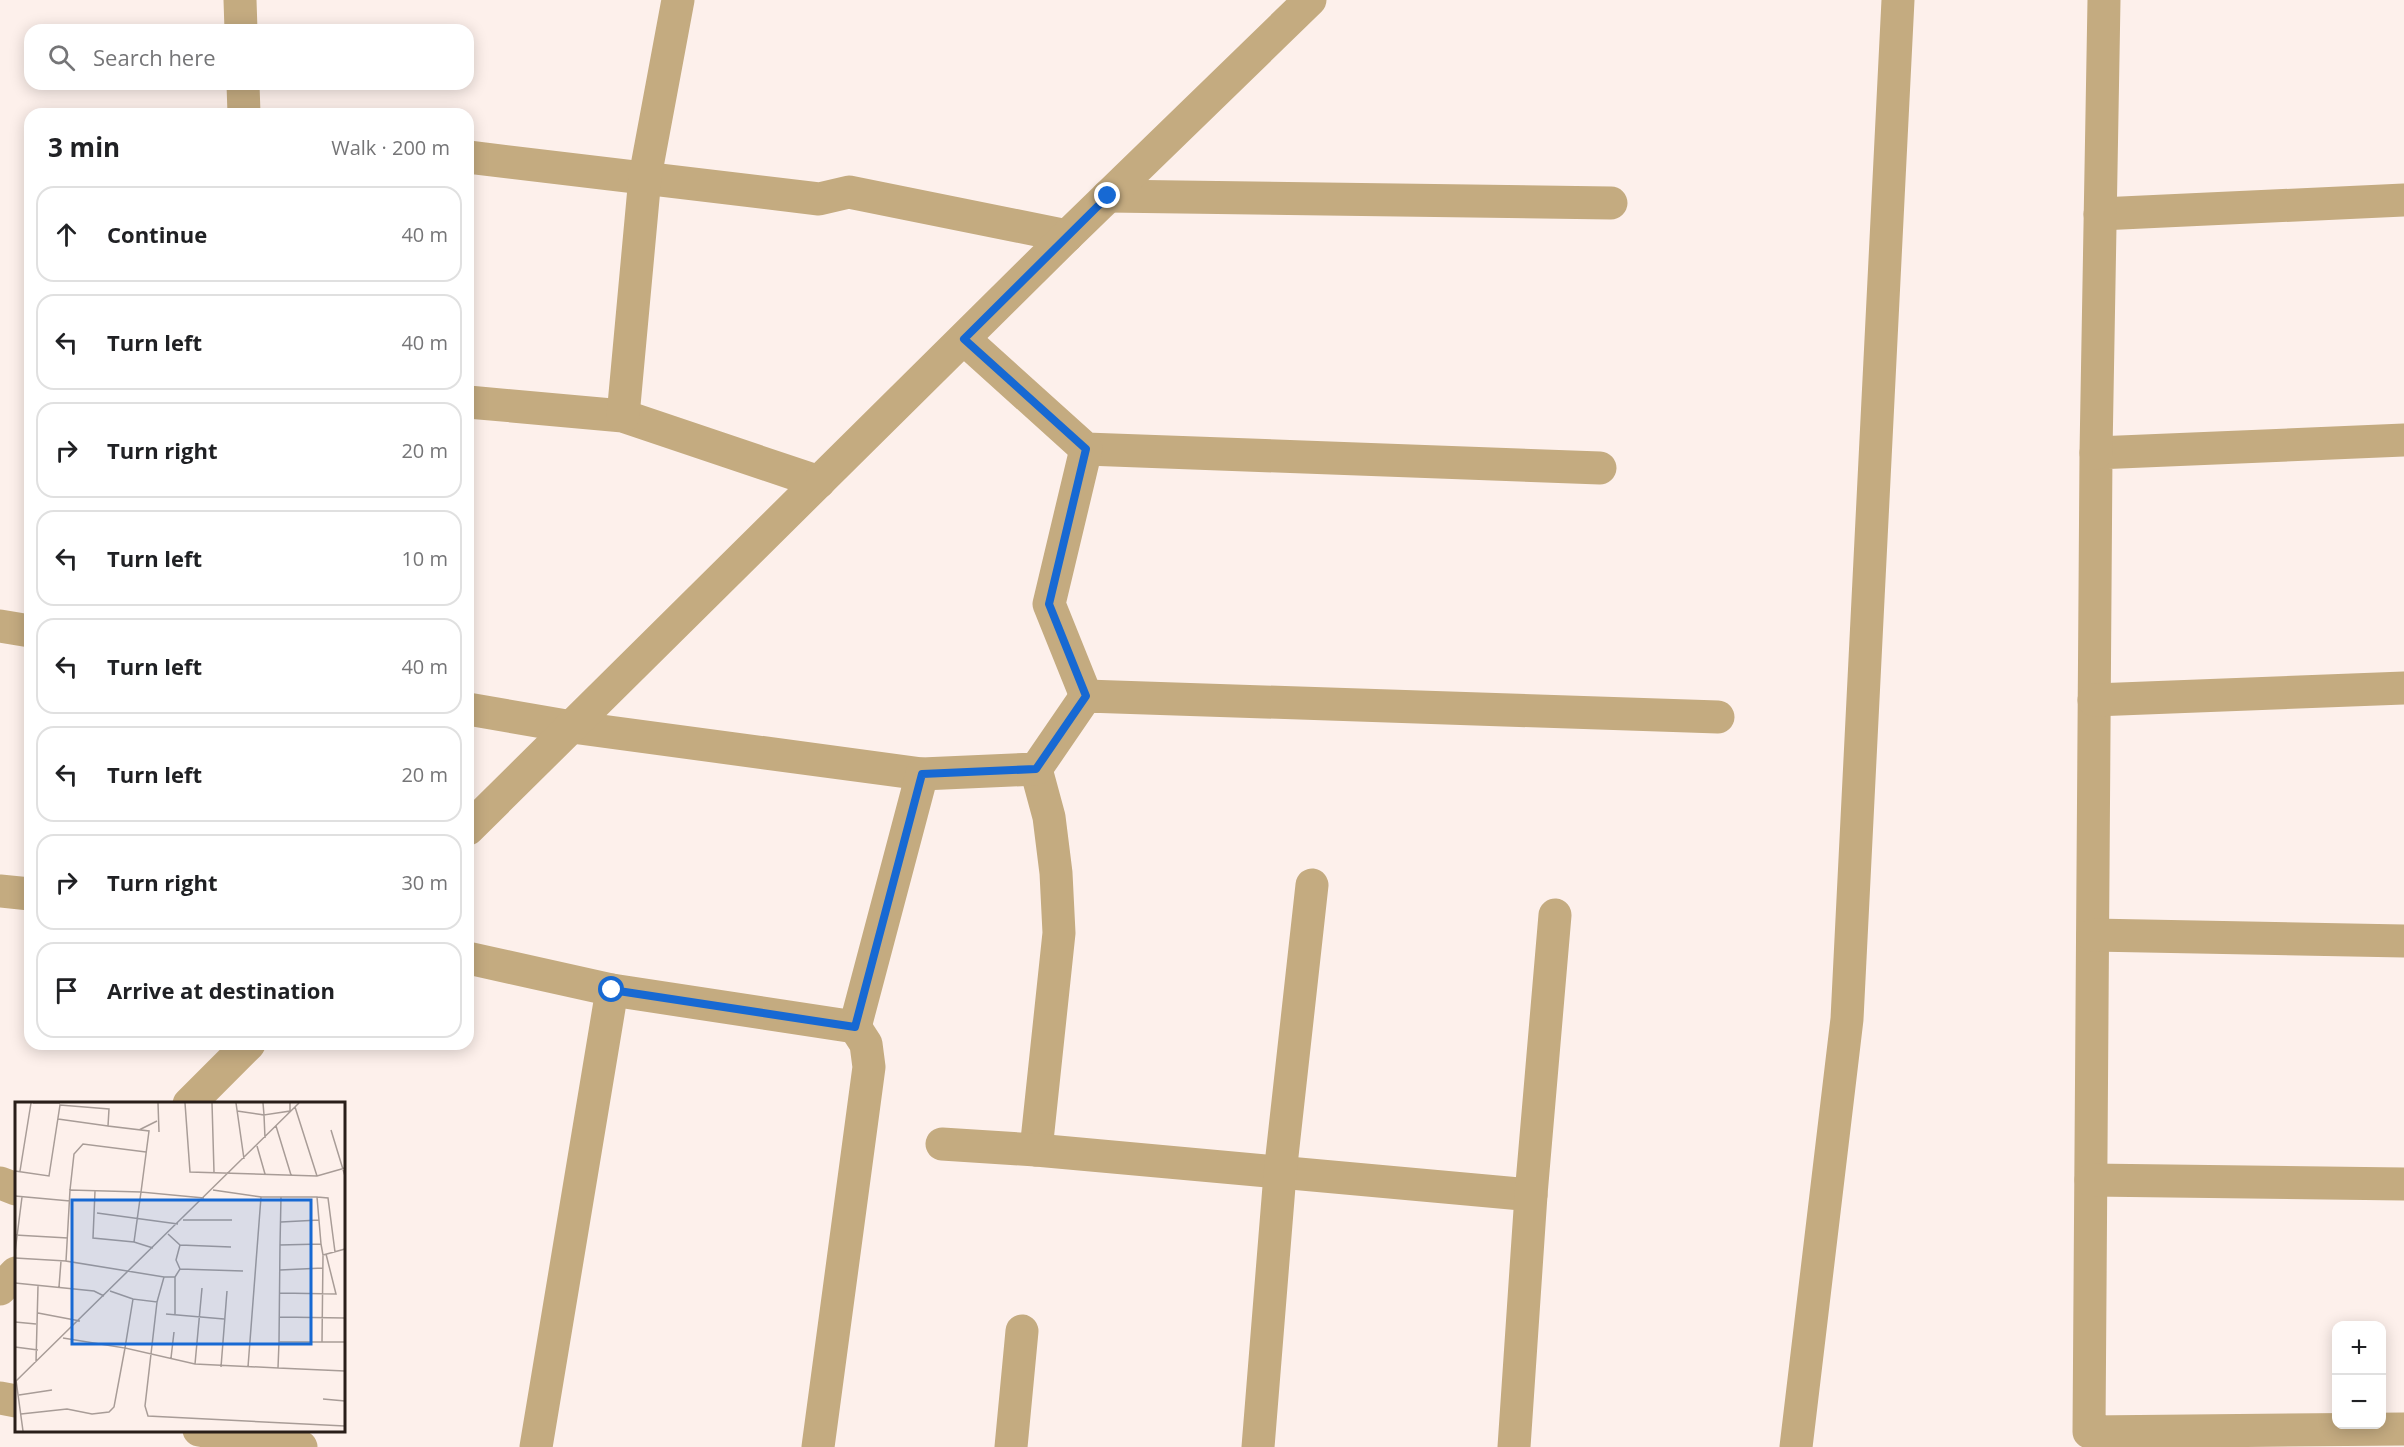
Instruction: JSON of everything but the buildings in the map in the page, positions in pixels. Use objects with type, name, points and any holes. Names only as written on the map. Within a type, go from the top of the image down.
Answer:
[{"type":"street","points":[[240,0],[241,24]]},
{"type":"street","points":[[623,416],[645,177],[678,0]]},
{"type":"street","points":[[474,823],[1067,236],[1310,0]]},
{"type":"street","points":[[1796,1447],[1847,1018],[1898,0]]},
{"type":"street","points":[[2104,0],[2096,453],[2088,1440],[2404,1429]]},
{"type":"street","points":[[243,90],[244,108]]},
{"type":"street","points":[[474,158],[819,199],[849,192],[1067,236]]},
{"type":"street","points":[[1108,196],[1611,203]]},
{"type":"street","points":[[2100,214],[2404,200]]},
{"type":"street","points":[[964,339],[1086,449],[1600,468]]},
{"type":"street","points":[[474,403],[623,416],[819,482]]},
{"type":"street","points":[[2096,453],[2404,440]]},
{"type":"street","points":[[1086,449],[1049,604],[1086,696]]},
{"type":"street","points":[[0,626],[24,630]]},
{"type":"street","points":[[2094,700],[2404,688]]},
{"type":"street","points":[[1086,696],[1718,717]]},
{"type":"street","points":[[1036,1150],[1059,933],[1056,873],[1049,817],[1036,769],[1086,696]]},
{"type":"street","points":[[474,710],[572,727],[922,774],[1036,769]]},
{"type":"street","points":[[818,1447],[868,1067],[866,1044],[855,1027],[922,774]]},
{"type":"street","points":[[1258,1447],[1280,1174],[1312,885]]},
{"type":"street","points":[[0,891],[24,893]]},
{"type":"street","points":[[1514,1447],[1531,1195],[1555,915]]},
{"type":"street","points":[[2093,935],[2404,940]]},
{"type":"street","points":[[474,958],[612,990],[855,1027]]},
{"type":"street","points":[[536,1447],[612,990]]},
{"type":"street","points":[[191,1102],[243,1050]]},
{"type":"street","points":[[942,1144],[1036,1150],[1280,1174],[1531,1195]]},
{"type":"street","points":[[2091,1180],[2404,1184]]},
{"type":"street","points":[[0,1183],[15,1189]]},
{"type":"street","points":[[0,1289],[15,1274]]},
{"type":"street","points":[[1011,1447],[1022,1331]]},
{"type":"street","points":[[0,1398],[15,1401]]},
{"type":"street","points":[[205,1432],[301,1447]]},
{"type":"route","points":[[612,990],[855,1027],[922,774],[1036,769],[1086,696],[1049,604],[1086,449],[964,339],[1108,196]]}]
